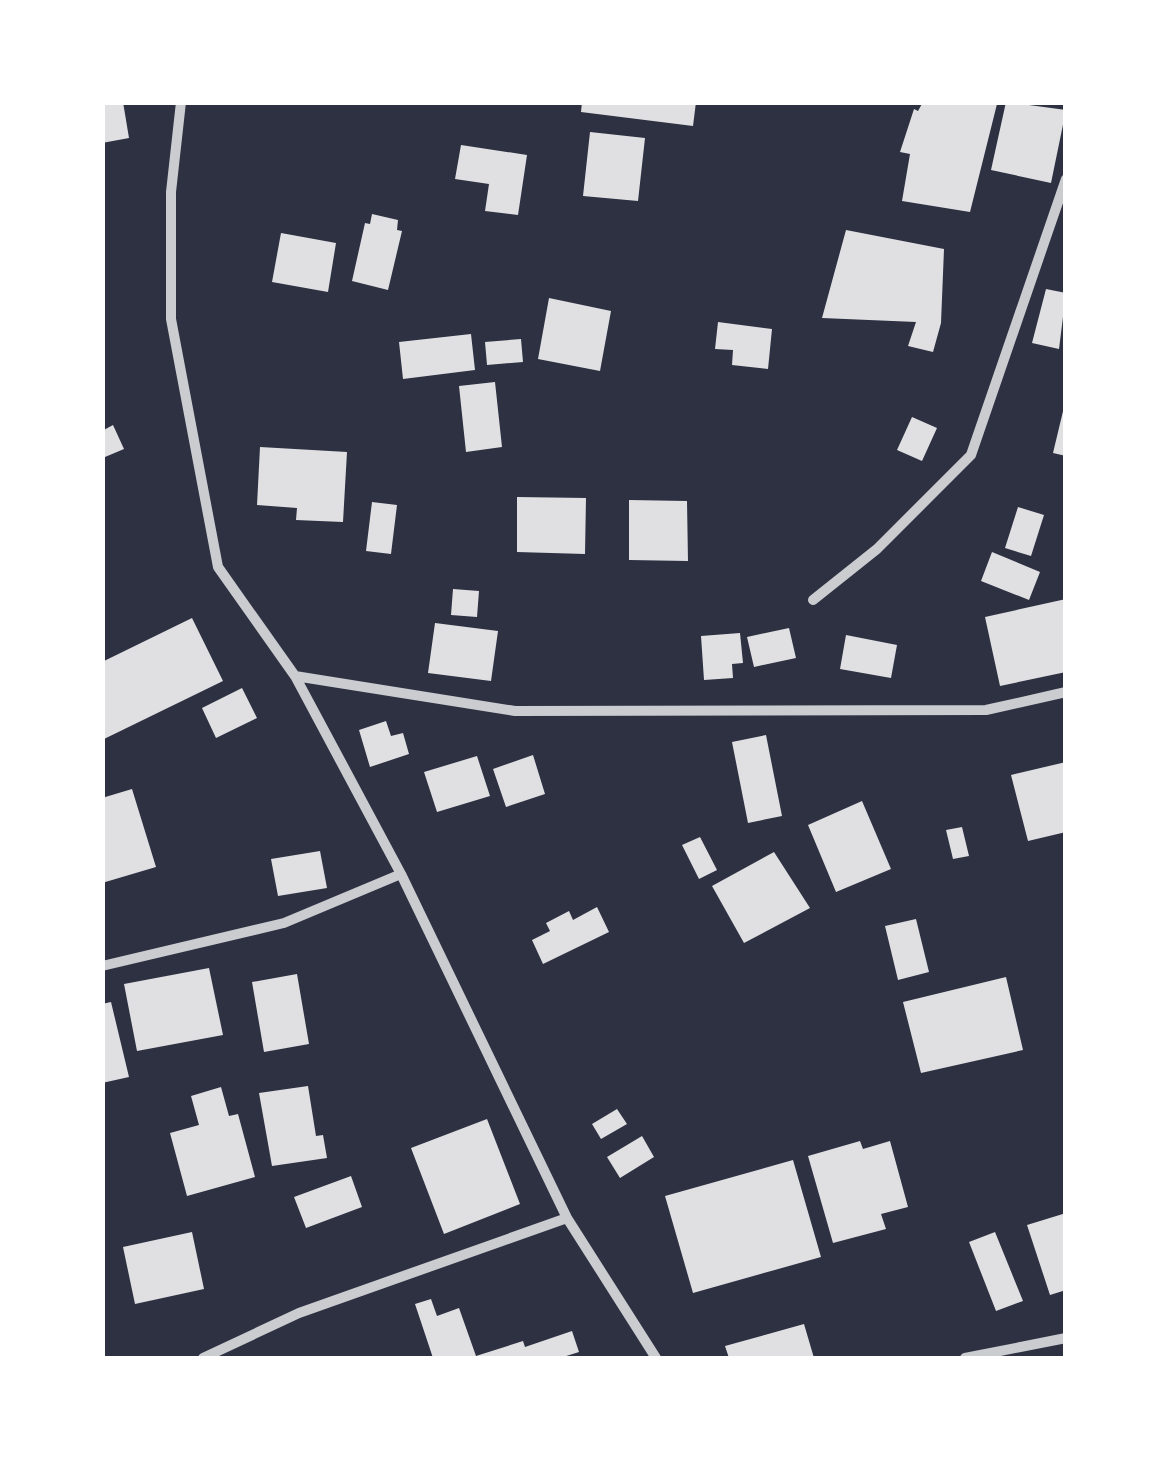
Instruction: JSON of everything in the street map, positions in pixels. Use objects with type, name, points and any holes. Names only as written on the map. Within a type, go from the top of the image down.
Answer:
[{"type":"street","points":[[181,102],[171,192],[171,319],[218,567],[295,676],[402,874],[566,1218],[656,1358]]},
{"type":"street","points":[[813,600],[877,549],[970,454],[1066,180]]},
{"type":"street","points":[[295,676],[515,712],[986,710],[1066,692]]},
{"type":"street","points":[[102,966],[284,923],[402,874]]},
{"type":"street","points":[[203,1358],[299,1313],[566,1218]]},
{"type":"street","points":[[964,1358],[1066,1338]]},
{"type":"building","points":[[102,102],[123,102],[129,138],[102,143]]},
{"type":"building","points":[[582,102],[696,102],[693,126],[581,112]]},
{"type":"building","points":[[923,102],[997,104],[970,212],[902,201],[910,154],[900,152],[914,109],[918,111]]},
{"type":"building","points":[[1006,102],[1066,110],[1051,183],[991,170]]},
{"type":"building","points":[[590,132],[645,138],[638,201],[583,196]]},
{"type":"building","points":[[461,145],[527,155],[518,215],[485,211],[489,184],[455,179]]},
{"type":"building","points":[[372,214],[398,220],[397,230],[402,231],[388,290],[352,281],[365,223],[370,224]]},
{"type":"building","points":[[846,230],[944,249],[941,323],[933,352],[908,346],[916,322],[822,318]]},
{"type":"building","points":[[281,233],[336,243],[328,292],[272,282]]},
{"type":"building","points":[[1046,289],[1066,293],[1059,349],[1032,343]]},
{"type":"building","points":[[549,298],[611,311],[600,371],[538,359]]},
{"type":"building","points":[[718,322],[772,329],[768,369],[732,365],[733,350],[715,349]]},
{"type":"building","points":[[471,334],[475,370],[403,379],[399,342]]},
{"type":"building","points":[[521,339],[523,362],[487,365],[485,342]]},
{"type":"building","points":[[495,382],[502,447],[466,452],[459,386]]},
{"type":"building","points":[[1066,407],[1066,456],[1053,453]]},
{"type":"building","points":[[912,417],[937,428],[922,461],[897,450]]},
{"type":"building","points":[[113,425],[124,449],[105,457],[102,431]]},
{"type":"building","points":[[260,447],[347,452],[343,522],[296,520],[297,508],[257,505]]},
{"type":"building","points":[[517,497],[586,498],[585,554],[517,552]]},
{"type":"building","points":[[629,500],[687,501],[688,561],[629,560]]},
{"type":"building","points":[[372,502],[397,505],[391,554],[366,551]]},
{"type":"building","points":[[1018,507],[1044,515],[1031,556],[1005,548]]},
{"type":"building","points":[[992,552],[1040,572],[1029,600],[981,581]]},
{"type":"building","points":[[453,589],[479,591],[477,617],[451,615]]},
{"type":"building","points":[[1066,599],[1066,672],[1000,686],[985,617]]},
{"type":"building","points":[[192,618],[223,681],[102,740],[102,662]]},
{"type":"building","points":[[435,623],[498,631],[491,681],[428,673]]},
{"type":"building","points":[[789,628],[796,658],[754,667],[747,637]]},
{"type":"building","points":[[740,633],[743,663],[732,664],[733,678],[704,680],[701,636]]},
{"type":"building","points":[[846,635],[897,645],[891,678],[840,669]]},
{"type":"building","points":[[242,688],[257,718],[216,738],[202,708]]},
{"type":"building","points":[[386,721],[391,736],[403,733],[409,754],[370,767],[359,730]]},
{"type":"building","points":[[766,735],[782,816],[748,823],[732,742]]},
{"type":"building","points":[[533,755],[545,794],[506,807],[493,769]]},
{"type":"building","points":[[477,756],[490,796],[437,812],[424,772]]},
{"type":"building","points":[[1066,762],[1066,832],[1028,841],[1011,775]]},
{"type":"building","points":[[132,789],[156,867],[102,883],[102,798]]},
{"type":"building","points":[[862,801],[891,869],[836,892],[808,825]]},
{"type":"building","points":[[962,827],[969,856],[953,859],[946,830]]},
{"type":"building","points":[[700,837],[717,870],[699,879],[682,845]]},
{"type":"building","points":[[320,851],[327,888],[278,896],[271,859]]},
{"type":"building","points":[[774,852],[810,908],[744,943],[712,886]]},
{"type":"building","points":[[597,907],[609,932],[543,964],[532,940],[550,931],[546,923],[569,911],[573,920]]},
{"type":"building","points":[[916,919],[929,972],[898,980],[885,926]]},
{"type":"building","points":[[209,968],[223,1035],[137,1051],[124,984]]},
{"type":"building","points":[[297,974],[309,1044],[264,1052],[252,982]]},
{"type":"building","points":[[1006,977],[1023,1050],[921,1073],[903,1002]]},
{"type":"building","points":[[111,1002],[129,1077],[102,1083],[102,1004]]},
{"type":"building","points":[[308,1086],[316,1136],[323,1135],[327,1158],[272,1166],[259,1093]]},
{"type":"building","points":[[221,1087],[229,1116],[238,1114],[255,1177],[187,1196],[170,1133],[199,1125],[191,1096]]},
{"type":"building","points":[[617,1109],[627,1124],[601,1139],[592,1124]]},
{"type":"building","points":[[487,1119],[520,1204],[444,1234],[411,1148]]},
{"type":"building","points":[[642,1136],[654,1157],[620,1178],[607,1157]]},
{"type":"building","points":[[860,1141],[863,1149],[890,1141],[908,1207],[881,1214],[886,1229],[833,1243],[808,1156]]},
{"type":"building","points":[[793,1160],[821,1257],[693,1293],[665,1196]]},
{"type":"building","points":[[351,1176],[362,1207],[306,1228],[294,1197]]},
{"type":"building","points":[[1066,1213],[1066,1290],[1050,1295],[1027,1225]]},
{"type":"building","points":[[192,1232],[204,1289],[135,1304],[123,1247]]},
{"type":"building","points":[[995,1232],[1023,1301],[996,1311],[969,1242]]},
{"type":"building","points":[[431,1299],[437,1316],[459,1308],[476,1356],[523,1341],[525,1347],[572,1331],[579,1352],[560,1358],[433,1358],[415,1304]]},
{"type":"building","points":[[804,1324],[814,1358],[729,1358],[725,1346]]}]
